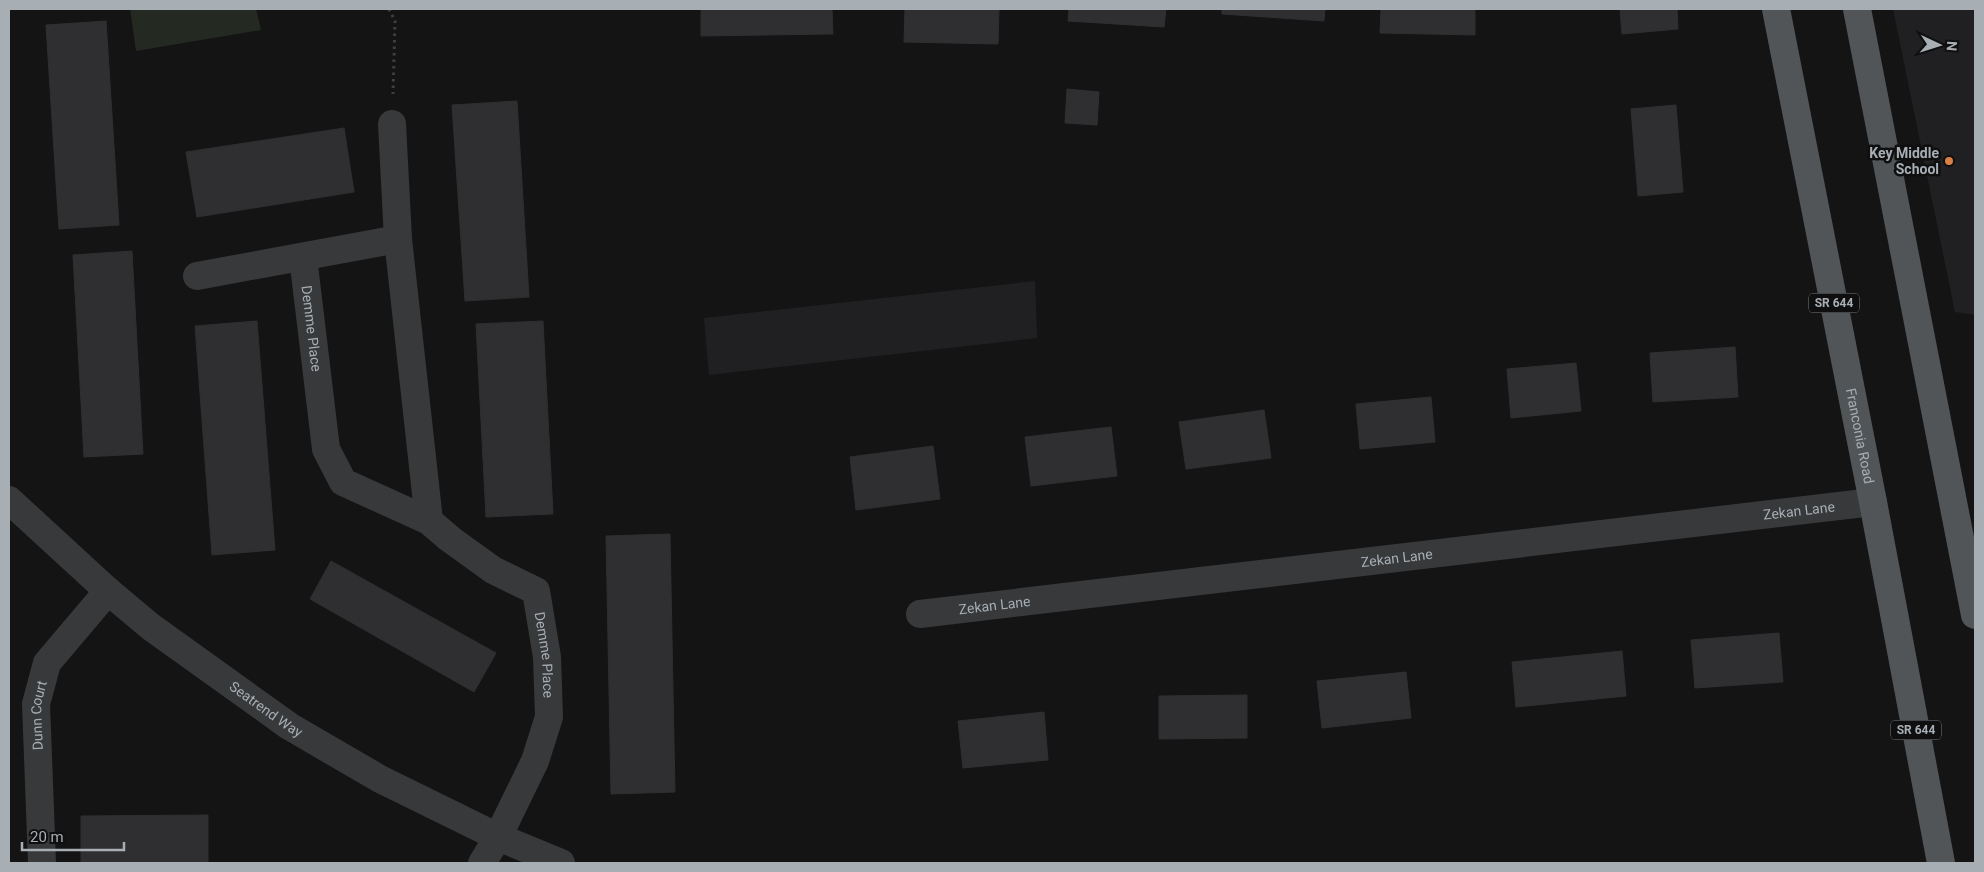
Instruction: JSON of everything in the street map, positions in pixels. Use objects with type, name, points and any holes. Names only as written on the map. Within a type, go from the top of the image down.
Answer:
[{"type":"main road","name":"Franconia Road","points":[[1776,9],[1873,502],[1941,863]]},
{"type":"main road","points":[[1857,9],[1975,615]]},
{"type":"street","points":[[392,124],[398,239],[429,521]]},
{"type":"street","points":[[197,276],[398,239]]},
{"type":"street","name":"Demme Place","points":[[303,257],[326,450],[343,482],[429,521],[450,540],[493,570],[536,591],[547,658],[548,717],[535,761],[498,837]]},
{"type":"street","name":"Seatrend Way","points":[[9,500],[108,591],[151,627],[289,726],[380,779],[498,837],[562,863]]},
{"type":"street","name":"Zekan Lane","points":[[920,614],[1873,502]]},
{"type":"street","name":"Dunn Court","points":[[42,863],[36,704],[47,663],[108,591]]},
{"type":"street","points":[[482,863],[498,837]]},
{"type":"path","points":[[389,9],[395,21],[392,124]]},
{"type":"shaded area","points":[[130,9],[256,9],[261,30],[136,51]]},
{"type":"shaded area","name":"Key Middle School","points":[[1893,9],[1975,9],[1975,315],[1955,312]]},
{"type":"shaded area","points":[[1035,281],[1037,338],[709,375],[704,318]]},
{"type":"building","points":[[701,9],[832,9],[833,34],[701,36]]},
{"type":"building","points":[[905,9],[999,9],[998,44],[904,42]]},
{"type":"building","points":[[1069,9],[1166,9],[1164,27],[1068,21]]},
{"type":"building","points":[[1222,9],[1325,9],[1324,21],[1222,14]]},
{"type":"building","points":[[1381,9],[1475,9],[1475,35],[1380,33]]},
{"type":"building","points":[[1620,9],[1677,9],[1678,29],[1622,34]]},
{"type":"building","points":[[106,21],[119,225],[59,229],[46,25]]},
{"type":"building","points":[[1067,89],[1099,92],[1097,125],[1065,123]]},
{"type":"building","points":[[517,101],[529,297],[465,301],[452,105]]},
{"type":"building","points":[[1676,105],[1683,192],[1638,196],[1631,109]]},
{"type":"building","points":[[344,128],[354,192],[197,217],[186,152]]},
{"type":"building","points":[[132,251],[143,454],[84,457],[73,255]]},
{"type":"building","points":[[257,321],[275,550],[212,555],[195,326]]},
{"type":"building","points":[[543,321],[553,514],[486,517],[476,324]]},
{"type":"building","points":[[1735,347],[1738,397],[1653,402],[1650,353]]},
{"type":"building","points":[[1576,363],[1581,411],[1511,418],[1507,369]]},
{"type":"building","points":[[1431,397],[1435,442],[1360,449],[1356,404]]},
{"type":"building","points":[[1264,410],[1271,458],[1186,469],[1179,422]]},
{"type":"building","points":[[1111,427],[1117,476],[1031,486],[1025,437]]},
{"type":"building","points":[[933,446],[940,499],[856,510],[850,457]]},
{"type":"building","points":[[670,534],[675,792],[611,794],[606,536]]},
{"type":"building","points":[[331,561],[496,653],[474,692],[310,599]]},
{"type":"building","points":[[1779,633],[1783,682],[1695,688],[1691,640]]},
{"type":"building","points":[[1622,651],[1626,696],[1516,707],[1512,662]]},
{"type":"building","points":[[1406,672],[1411,718],[1322,728],[1317,681]]},
{"type":"building","points":[[1247,695],[1247,738],[1159,739],[1159,696]]},
{"type":"building","points":[[1044,712],[1048,760],[963,768],[958,721]]},
{"type":"building","points":[[208,815],[208,863],[81,863],[81,816]]},
{"type":"place","name":"Key Middle School","points":[[1949,161]]}]
